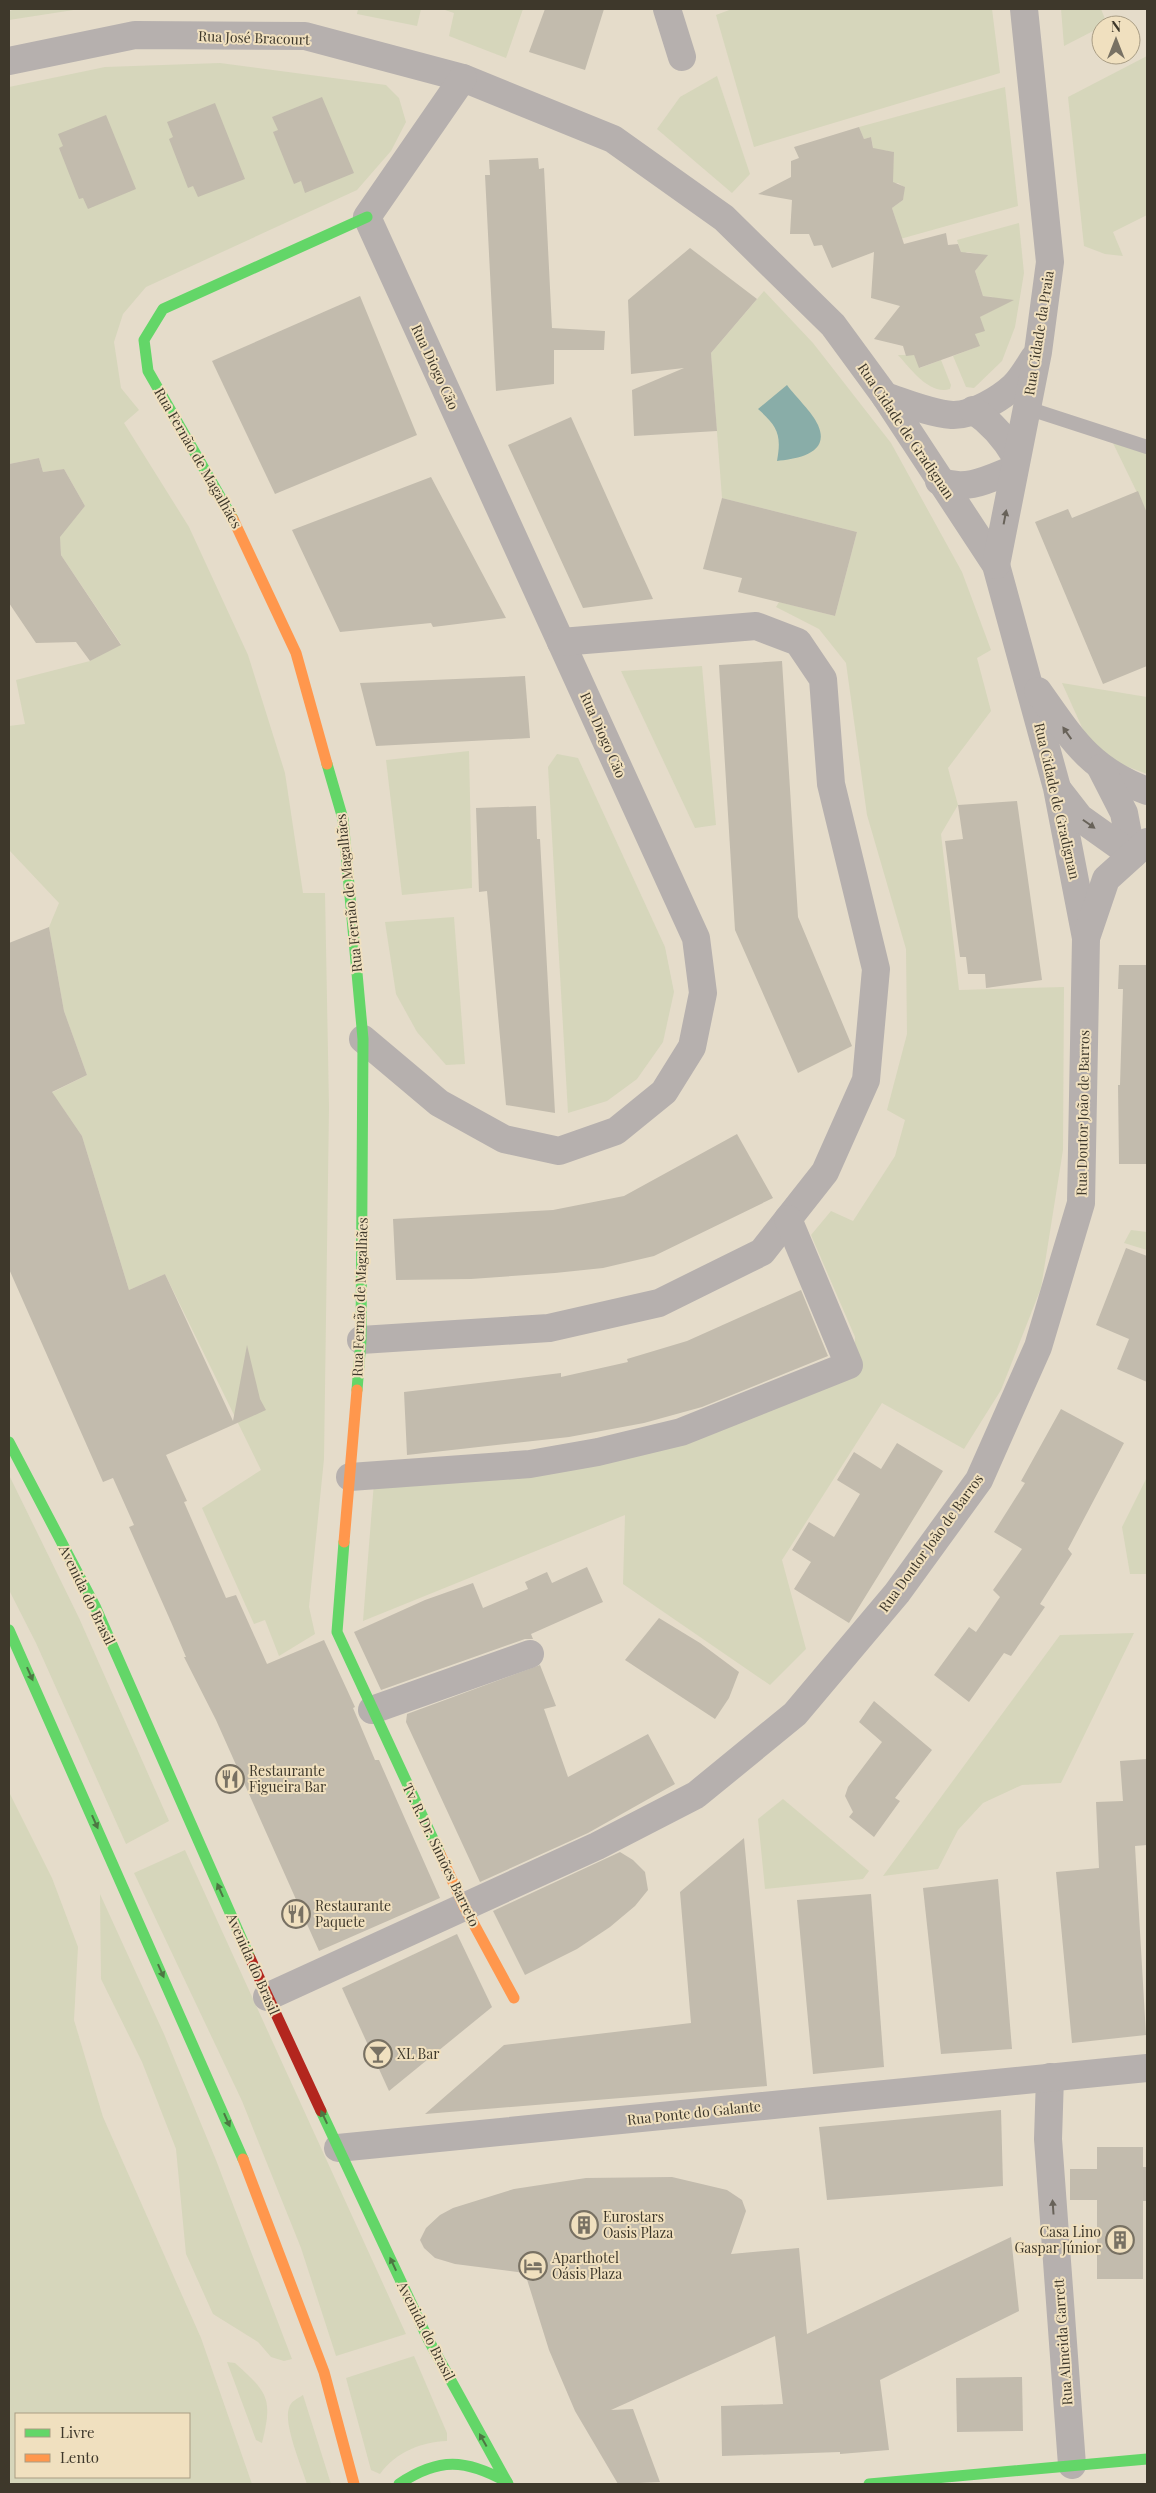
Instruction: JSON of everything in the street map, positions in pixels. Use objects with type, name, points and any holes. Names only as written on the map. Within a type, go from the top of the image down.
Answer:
[{"type":"street","points":[[667,9],[682,57]]},
{"type":"street","name":"Rua Cidade da Praia","points":[[996,565],[1038,352],[1050,262],[1024,9]]},
{"type":"street","name":"Rua José Bracourt","points":[[9,61],[135,36],[305,36],[463,78],[495,91]]},
{"type":"street","points":[[367,217],[463,78]]},
{"type":"street","name":"Rua Cidade de Gradignan","points":[[495,91],[613,139],[724,218],[833,325],[885,396],[996,565],[1057,788],[1086,938]]},
{"type":"street","name":"Rua Diogo Cão","points":[[363,1039],[439,1104],[504,1139],[559,1150],[616,1131],[664,1092],[692,1047],[703,993],[696,938],[367,217]]},
{"type":"street","name":"Rua Fernão de Magalhães","points":[[367,217],[163,309],[144,340],[148,371],[228,507],[296,653],[343,819],[363,1039],[361,1340],[338,1632],[372,1710]]},
{"type":"street","points":[[885,396],[936,412],[964,412],[987,420],[1006,439],[1015,463],[974,485],[950,485],[934,473],[931,444],[936,432],[964,412],[996,400],[1014,385],[1038,352]]},
{"type":"street","points":[[361,1340],[549,1328],[658,1303],[762,1252],[825,1172],[866,1080],[876,969],[831,784],[823,679],[798,642],[756,626],[561,642]]},
{"type":"street","points":[[1027,676],[1076,745],[1101,768],[1147,791]]},
{"type":"street","points":[[1101,768],[1140,848]]},
{"type":"street","points":[[1057,788],[1080,818],[1140,848]]},
{"type":"street","name":"Rua Doutor João de Barros","points":[[267,1997],[597,1846],[696,1795],[795,1714],[897,1593],[979,1480],[1038,1347],[1081,1203],[1086,938],[1106,880],[1140,848]]},
{"type":"street","points":[[350,1477],[530,1464],[598,1452],[681,1432],[849,1366],[788,1220]]},
{"type":"street","name":"Avenida do Brasil","points":[[9,1442],[95,1606],[267,1997],[428,2339],[508,2483]]},
{"type":"street","points":[[9,1630],[247,2167],[324,2372],[354,2484]]},
{"type":"street","points":[[372,1710],[530,1654]]},
{"type":"street","name":"Tv. R. Dr. Simões Barreto","points":[[372,1710],[464,1906],[514,1998]]},
{"type":"street","points":[[1050,2077],[1147,2068]]},
{"type":"street","name":"Rua Ponte do Galante","points":[[338,2148],[1050,2077]]},
{"type":"street","name":"Rua Almeida Garrett","points":[[1050,2077],[1048,2139],[1072,2465]]},
{"type":"street","points":[[869,2484],[1147,2459]]},
{"type":"street","points":[[399,2484],[414,2472],[437,2464],[462,2463],[486,2469],[508,2483]]},
{"type":"lane","points":[[1027,408],[1147,447]]},
{"type":"green space","points":[[16,9],[80,9],[9,20],[9,11]]},
{"type":"green space","points":[[358,9],[421,9],[417,26],[357,14]]},
{"type":"green space","points":[[442,9],[523,9],[506,58],[449,36],[454,13]]},
{"type":"green space","points":[[732,9],[992,9],[1000,73],[754,147],[716,15]]},
{"type":"green space","points":[[1061,9],[1101,9],[1103,15],[1091,15],[1091,32],[1064,46]]},
{"type":"green space","points":[[1147,56],[1147,215],[1113,232],[1123,256],[1105,254],[1084,246],[1068,97],[1130,65],[1141,65],[1141,59]]},
{"type":"green space","points":[[220,63],[386,85],[399,98],[406,122],[391,151],[357,190],[146,287],[123,314],[114,342],[121,388],[139,410],[124,423],[189,527],[248,655],[285,773],[303,893],[325,893],[329,1107],[324,1459],[309,1607],[315,1634],[279,1656],[265,1620],[254,1624],[202,1508],[261,1470],[165,1274],[129,1290],[82,1136],[60,1104],[47,1095],[87,1075],[64,1011],[49,927],[59,903],[9,850],[9,726],[25,724],[16,680],[90,661],[121,644],[61,555],[59,526],[70,524],[85,506],[64,469],[43,472],[39,458],[9,464],[9,87],[105,67]]},
{"type":"green space","points":[[717,76],[750,174],[732,193],[657,129],[680,97]]},
{"type":"green space","points":[[1005,87],[1018,206],[893,241],[888,225],[897,223],[892,208],[903,200],[904,187],[898,183],[892,184],[894,152],[882,150],[874,152],[871,137],[864,139],[859,127]]},
{"type":"green space","points":[[1019,223],[1024,273],[1015,327],[1002,361],[974,388],[966,387],[953,356],[979,346],[975,334],[980,317],[995,309],[993,297],[983,296],[975,271],[982,262],[978,254],[967,252],[962,255],[957,240]]},
{"type":"green space","points":[[764,291],[813,343],[891,443],[962,572],[991,650],[977,658],[991,711],[948,768],[958,805],[941,834],[959,990],[1064,987],[1063,1150],[1041,1288],[1001,1390],[964,1449],[882,1403],[782,1560],[806,1649],[770,1685],[623,1584],[625,1515],[363,1621],[374,1482],[528,1472],[854,1367],[855,1337],[811,1235],[831,1211],[853,1221],[895,1156],[905,1120],[887,1110],[907,1034],[906,949],[867,815],[846,663],[819,629],[776,607],[779,602],[835,616],[857,532],[722,498],[711,353]]},
{"type":"green space","points":[[898,355],[914,355],[920,368],[941,360],[951,385],[950,389],[942,390],[928,385]]},
{"type":"green space","points":[[1112,441],[1147,451],[1147,513]]},
{"type":"green space","points":[[702,666],[716,825],[695,828],[621,671]]},
{"type":"green space","points":[[1062,683],[1147,697],[1147,774],[1094,754]]},
{"type":"green space","points":[[469,751],[472,888],[402,895],[386,760]]},
{"type":"green space","points":[[557,754],[578,758],[665,947],[674,992],[663,1042],[637,1079],[607,1101],[568,1113],[548,767]]},
{"type":"green space","points":[[454,917],[465,1064],[446,1065],[417,1032],[396,994],[385,922]]},
{"type":"green space","points":[[1131,1230],[1147,1232],[1147,1250],[1124,1243]]},
{"type":"green space","points":[[9,1475],[79,1618],[169,1821],[126,1844],[36,1643],[9,1590]]},
{"type":"green space","points":[[1147,1477],[1147,1574],[1130,1574],[1122,1527]]},
{"type":"green space","points":[[1134,1633],[1061,1783],[1022,1785],[983,1803],[958,1830],[938,1869],[883,1876],[1060,1635]]},
{"type":"green space","points":[[9,1792],[52,1878],[78,1947],[74,2020],[103,2117],[201,2338],[252,2484],[9,2484]]},
{"type":"green space","points":[[783,1799],[869,1871],[863,1879],[765,1889],[758,1819]]},
{"type":"green space","points":[[185,1850],[406,2334],[336,2356],[301,2248],[242,2101],[134,1873]]},
{"type":"green space","points":[[100,1894],[164,2034],[216,2160],[292,2359],[284,2361],[271,2357],[258,2342],[213,2314],[186,2254],[176,2149],[142,2062],[101,1979]]},
{"type":"green space","points":[[414,2356],[447,2433],[447,2441],[428,2443],[401,2454],[386,2466],[380,2474],[371,2470],[346,2378]]},
{"type":"green space","points":[[227,2362],[235,2363],[246,2373],[265,2397],[267,2416],[262,2443],[256,2440]]},
{"type":"green space","points":[[303,2395],[331,2484],[307,2484],[294,2446],[289,2424],[289,2408],[293,2402]]},
{"type":"water","points":[[787,385],[816,420],[821,435],[820,443],[810,453],[793,459],[777,461],[779,444],[776,431],[770,420],[758,409]]},
{"type":"building","points":[[545,9],[604,9],[585,70],[529,52]]},
{"type":"building","points":[[322,97],[354,173],[305,193],[301,181],[294,184],[273,132],[278,130],[272,117]]},
{"type":"building","points":[[215,103],[245,179],[198,197],[193,186],[188,188],[169,139],[173,137],[167,122]]},
{"type":"building","points":[[106,115],[136,189],[88,209],[83,198],[79,199],[59,148],[63,146],[58,134]]},
{"type":"building","points":[[859,127],[864,139],[871,137],[873,148],[894,152],[893,182],[905,187],[903,200],[892,208],[904,244],[946,233],[948,245],[958,244],[961,252],[988,255],[975,271],[983,296],[1014,300],[980,317],[985,331],[975,334],[980,346],[919,368],[914,355],[906,356],[903,346],[874,339],[900,306],[871,298],[874,252],[832,268],[822,245],[814,246],[809,234],[790,234],[792,200],[758,194],[791,177],[791,161],[799,158],[794,147]]},
{"type":"building","points":[[538,158],[539,169],[544,168],[552,328],[605,331],[604,350],[554,350],[554,384],[496,391],[485,175],[490,175],[489,160]]},
{"type":"building","points":[[690,248],[757,299],[711,353],[717,431],[634,436],[632,390],[684,368],[631,374],[628,300]]},
{"type":"building","points":[[360,296],[417,435],[275,494],[212,361]]},
{"type":"building","points":[[571,417],[653,599],[583,608],[508,445]]},
{"type":"building","points":[[39,458],[43,472],[64,469],[85,506],[60,537],[61,555],[121,645],[90,661],[76,642],[36,643],[9,603],[9,464]]},
{"type":"building","points":[[431,477],[506,618],[433,627],[431,623],[340,632],[292,530]]},
{"type":"building","points":[[1138,491],[1147,513],[1147,666],[1103,684],[1035,522],[1068,509],[1072,518]]},
{"type":"building","points":[[722,498],[857,532],[835,616],[738,592],[742,578],[703,569]]},
{"type":"building","points":[[782,661],[798,917],[852,1046],[798,1073],[735,930],[719,665]]},
{"type":"building","points":[[525,676],[530,738],[376,746],[360,683]]},
{"type":"building","points":[[1017,801],[1042,980],[986,988],[985,974],[968,974],[966,957],[960,957],[945,841],[963,839],[958,805]]},
{"type":"building","points":[[536,806],[537,839],[540,839],[555,1113],[506,1105],[487,891],[479,892],[476,808]]},
{"type":"building","points":[[49,927],[64,1011],[87,1075],[52,1092],[82,1136],[129,1290],[165,1274],[233,1421],[247,1345],[260,1399],[266,1410],[166,1455],[187,1501],[184,1502],[226,1598],[236,1595],[267,1664],[324,1640],[355,1707],[353,1708],[375,1760],[379,1760],[440,1898],[319,1951],[216,1720],[184,1657],[186,1657],[129,1527],[134,1525],[113,1478],[103,1482],[9,1269],[9,943]]},
{"type":"building","points":[[1119,965],[1147,965],[1147,1164],[1119,1164],[1118,1085],[1120,1085],[1123,989],[1118,989]]},
{"type":"building","points":[[737,1134],[773,1198],[654,1256],[603,1268],[555,1273],[471,1279],[396,1280],[393,1219],[553,1210],[624,1196]]},
{"type":"building","points":[[1126,1248],[1147,1256],[1147,1382],[1117,1369],[1129,1339],[1096,1325]]},
{"type":"building","points":[[801,1290],[828,1356],[702,1407],[644,1423],[569,1437],[407,1455],[404,1392],[561,1373],[561,1377],[628,1362],[627,1359],[687,1341]]},
{"type":"building","points":[[1061,1409],[1124,1443],[1068,1549],[1072,1554],[1040,1604],[1045,1607],[1011,1656],[1004,1653],[969,1702],[934,1675],[969,1627],[976,1632],[1000,1597],[993,1590],[1022,1549],[994,1532],[1025,1483],[1021,1481]]},
{"type":"building","points":[[897,1443],[943,1471],[849,1623],[794,1589],[811,1562],[792,1550],[809,1522],[834,1537],[860,1494],[837,1480],[854,1452],[881,1469]]},
{"type":"building","points":[[587,1567],[603,1602],[531,1634],[533,1639],[525,1639],[381,1690],[354,1632],[425,1600],[473,1583],[483,1608],[528,1589],[525,1582],[547,1572],[552,1583]]},
{"type":"building","points":[[659,1618],[700,1643],[739,1672],[729,1698],[715,1719],[625,1660]]},
{"type":"building","points":[[540,1665],[556,1706],[544,1709],[568,1777],[648,1734],[675,1784],[588,1833],[480,1882],[406,1722],[407,1714]]},
{"type":"building","points":[[874,1701],[932,1750],[895,1798],[900,1801],[874,1837],[849,1817],[853,1812],[845,1796],[848,1787],[882,1742],[859,1722]]},
{"type":"building","points":[[1147,1759],[1147,1845],[1135,1846],[1146,2035],[1072,2043],[1056,1872],[1099,1868],[1096,1802],[1123,1801],[1120,1761]]},
{"type":"building","points":[[744,1838],[767,2086],[425,2114],[504,2045],[691,2023],[680,1892]]},
{"type":"building","points":[[620,1852],[633,1860],[645,1872],[648,1890],[635,1906],[610,1927],[577,1949],[525,1975],[493,1911]]},
{"type":"building","points":[[998,1879],[1012,2049],[941,2054],[923,1888]]},
{"type":"building","points":[[871,1894],[884,2067],[813,2074],[797,1900]]},
{"type":"building","points":[[457,1934],[492,2007],[389,2091],[342,1988]]},
{"type":"building","points":[[1001,2110],[1003,2186],[827,2200],[819,2127]]},
{"type":"building","name":"Casa Lino Gaspar Júnior","points":[[1097,2147],[1143,2147],[1143,2167],[1147,2167],[1147,2201],[1143,2201],[1143,2279],[1097,2279],[1097,2200],[1070,2200],[1070,2169],[1097,2169]]},
{"type":"building","points":[[672,2177],[727,2190],[742,2200],[746,2211],[731,2254],[799,2248],[807,2334],[1011,2237],[1019,2311],[880,2380],[889,2450],[840,2454],[840,2452],[722,2456],[721,2406],[783,2404],[775,2336],[611,2410],[633,2409],[660,2482],[618,2484],[575,2411],[549,2350],[525,2273],[455,2264],[435,2258],[424,2248],[420,2240],[426,2228],[440,2215],[453,2208],[514,2189],[586,2178]]},
{"type":"building","points":[[1022,2377],[1023,2431],[957,2432],[956,2378]]},
{"type":"traffic: fast","points":[[233,519],[148,371],[144,340],[163,309],[367,217]]},
{"type":"traffic: fast","points":[[327,764],[343,819],[363,1039],[361,1340],[357,1390]]},
{"type":"traffic: fast","points":[[9,1442],[95,1606],[250,1958]]},
{"type":"traffic: fast","points":[[344,1542],[337,1632],[440,1854]]},
{"type":"traffic: fast","points":[[9,1630],[243,2159]]},
{"type":"traffic: fast","points":[[321,2111],[428,2339],[508,2484]]},
{"type":"traffic: fast","points":[[869,2484],[1147,2459]]},
{"type":"traffic: fast","points":[[399,2484],[427,2469],[453,2464],[478,2469],[507,2482]]},
{"type":"traffic: slow","points":[[233,519],[296,653],[327,764]]},
{"type":"traffic: slow","points":[[344,1542],[357,1390]]},
{"type":"traffic: slow","points":[[440,1854],[464,1906],[514,1998]]},
{"type":"traffic: slow","points":[[243,2159],[324,2372],[354,2484]]},
{"type":"traffic: jam","points":[[250,1958],[321,2111]]},
{"type":"place","name":"Restaurante Figueira Bar","points":[[230,1779]]},
{"type":"place","name":"Restaurante Paquete","points":[[296,1914]]},
{"type":"place","name":"XL Bar","points":[[378,2054]]},
{"type":"place","name":"Eurostars Oasis Plaza","points":[[584,2225]]},
{"type":"place","name":"Casa Lino Gaspar Júnior","points":[[1120,2240]]},
{"type":"place","name":"Aparthotel Oásis Plaza","points":[[533,2266]]}]
